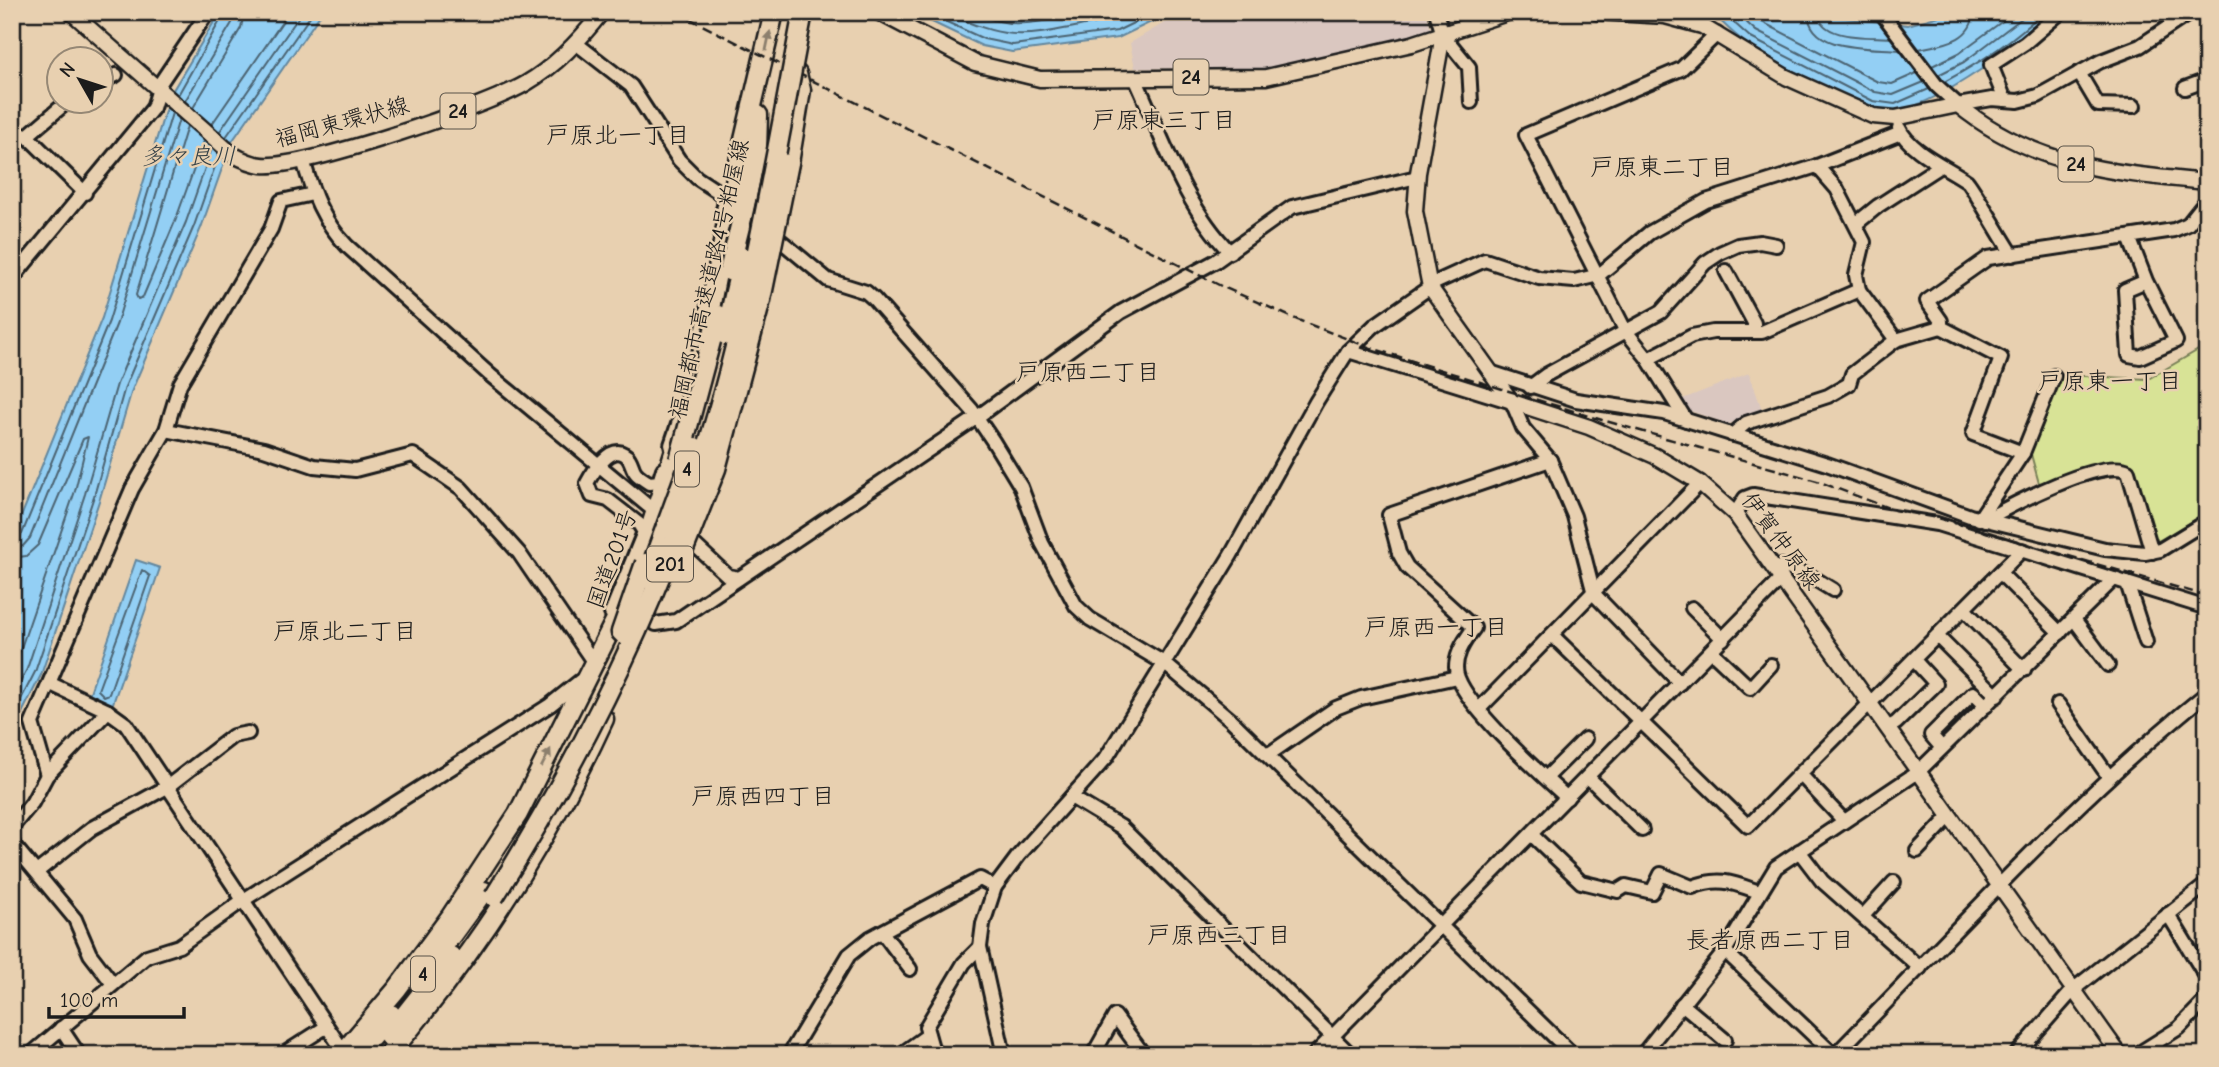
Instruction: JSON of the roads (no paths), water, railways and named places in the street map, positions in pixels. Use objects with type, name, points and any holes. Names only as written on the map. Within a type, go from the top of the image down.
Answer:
[{"type":"highway","name":"国道201号","points":[[347,1054],[451,916],[518,814],[623,606],[656,512],[696,383],[740,157],[774,12]]},
{"type":"highway","name":"福岡都市高速道路4号粕屋線","points":[[347,1054],[407,995],[484,891],[558,767],[624,635],[694,450],[721,354],[752,219],[791,12]]},
{"type":"highway","points":[[615,682],[671,550],[698,475],[726,379],[763,221],[805,12]]},
{"type":"highway","name":"201","points":[[388,1055],[430,1007],[480,937],[538,846],[582,766],[645,626],[682,534],[702,481],[749,319],[797,74],[805,12]]},
{"type":"highway","points":[[615,682],[653,619],[699,515],[716,469],[764,288],[801,90],[797,74]]},
{"type":"highway","points":[[624,635],[621,632],[691,418],[742,218],[757,151],[759,81]]},
{"type":"highway","name":"4","points":[[373,1055],[418,1001],[494,897],[570,770],[615,682]]},
{"type":"main road","name":"福岡東環状線","points":[[71,12],[160,94],[232,154],[262,165],[303,160],[496,99],[526,83],[577,44],[603,12]]},
{"type":"main road","name":"24","points":[[878,12],[963,58],[1015,75],[1040,79],[1266,77],[1443,35],[1510,12]]},
{"type":"main road","points":[[1597,12],[1687,20],[1717,34],[1786,77],[1873,116],[1895,118],[1958,105]]},
{"type":"main road","points":[[1443,35],[1417,177],[1415,211],[1430,286],[1512,402]]},
{"type":"main road","name":"24","points":[[1958,105],[1990,129],[2046,157],[2110,173],[2207,182]]},
{"type":"main road","name":"伊賀仲原線","points":[[1512,402],[1589,427],[1655,457],[1700,483],[1735,514],[2120,1055]]},
{"type":"street","points":[[12,279],[153,108],[208,12]]},
{"type":"street","points":[[1436,12],[1443,35],[1468,67],[1471,102]]},
{"type":"street","points":[[1881,12],[1944,93],[1958,105],[2018,101],[2038,96],[2079,73],[2140,47],[2191,12]]},
{"type":"street","points":[[2005,100],[1991,65],[2025,43],[2061,12]]},
{"type":"street","points":[[1685,420],[1648,359],[1625,330],[1600,275],[1526,135],[1681,69],[1717,34]]},
{"type":"street","points":[[30,1055],[147,956],[179,946],[242,901],[573,690],[592,660],[644,532],[639,524],[608,500],[592,496],[587,483],[610,455],[624,453],[633,471],[649,484],[659,482],[695,371],[726,197],[679,160],[631,86],[577,44]]},
{"type":"street","points":[[2079,73],[2098,105],[2134,106]]},
{"type":"street","points":[[1135,78],[1191,198],[1210,232],[1230,252]]},
{"type":"street","points":[[2185,88],[2207,80]]},
{"type":"street","points":[[27,136],[51,116]]},
{"type":"street","points":[[1895,118],[1901,133],[1940,166],[1970,183],[1978,202],[2013,255]]},
{"type":"street","points":[[12,133],[27,136],[85,193]]},
{"type":"street","points":[[1004,1055],[981,947],[989,903],[995,887],[1106,758],[1231,555],[1310,411],[1348,351],[1374,327],[1430,286],[1485,260],[1539,278],[1574,281],[1600,275],[1649,233],[1706,201],[1817,166],[1901,133]]},
{"type":"street","points":[[303,160],[313,194],[328,225],[347,246],[490,375],[656,512],[728,576],[739,578]]},
{"type":"street","points":[[1817,166],[1837,189],[1857,223],[1864,242],[1856,275],[1859,290],[1896,340]]},
{"type":"street","points":[[1857,223],[1878,205],[1940,166]]},
{"type":"street","points":[[656,624],[676,621],[976,418],[1121,312],[1230,252],[1292,207],[1417,177]]},
{"type":"street","points":[[47,775],[32,723],[51,684],[132,489],[166,430],[180,384],[271,229],[281,201],[313,194]]},
{"type":"street","points":[[1941,327],[1941,321],[1927,301],[1988,258],[2183,227],[2207,200]]},
{"type":"street","points":[[2129,237],[2146,281],[2176,341],[2140,357],[2129,355],[2125,290],[2146,281]]},
{"type":"street","points":[[781,241],[828,280],[866,292],[874,299],[976,418],[1021,487],[1042,543],[1076,606],[1090,619],[1164,663],[1269,754],[1573,1055]]},
{"type":"street","points":[[1530,387],[1546,375],[1661,312],[1705,263],[1720,253],[1738,245],[1760,242],[1776,245]]},
{"type":"street","points":[[1726,271],[1754,323],[1754,332]]},
{"type":"street","points":[[1648,359],[1692,337],[1713,332],[1754,332],[1783,324],[1859,290]]},
{"type":"street","points":[[1732,435],[1746,423],[1828,396],[1849,384],[1852,374],[1896,340],[1941,327],[2001,358],[1973,434],[2023,453]]},
{"type":"street","points":[[1348,351],[1512,402],[1523,428],[1550,460],[1574,516],[1594,594],[1680,683]]},
{"type":"street","points":[[1489,372],[1576,400],[1644,408],[1827,464],[1982,519],[2105,550],[2160,550],[2207,521]]},
{"type":"street","points":[[1982,519],[2023,453],[2054,376]]},
{"type":"street","points":[[166,430],[264,449],[314,466],[355,470],[413,455],[461,488],[519,553],[592,660]]},
{"type":"street","points":[[1550,460],[1389,515],[1407,567],[1474,628],[1460,648],[1457,677],[1479,709],[1567,798]]},
{"type":"street","points":[[1982,519],[2075,478],[2115,467],[2123,468],[2128,471],[2152,552]]},
{"type":"street","points":[[1479,709],[1700,483]]},
{"type":"street","points":[[1735,514],[1745,498],[1753,495],[1937,524],[2207,608]]},
{"type":"street","points":[[1552,635],[1748,826],[2022,550]]},
{"type":"street","points":[[1314,1055],[1723,639],[1779,574],[1782,566],[1810,576],[1833,590]]},
{"type":"street","points":[[2000,573],[2060,633]]},
{"type":"street","points":[[1649,1052],[1682,1004],[1725,951],[1776,867],[1918,772],[2074,619],[2120,581]]},
{"type":"street","points":[[2120,581],[2146,642]]},
{"type":"street","points":[[1692,608],[1723,639]]},
{"type":"street","points":[[1964,609],[2024,670]]},
{"type":"street","points":[[2074,619],[2108,665]]},
{"type":"street","points":[[1937,636],[1997,696]]},
{"type":"street","points":[[1711,651],[1749,688],[1772,665]]},
{"type":"street","points":[[1887,727],[1896,723],[1936,684],[1914,660]]},
{"type":"street","points":[[1269,754],[1336,708],[1361,698],[1457,677]]},
{"type":"street","points":[[51,684],[108,711],[126,724],[326,1027],[347,1054]]},
{"type":"street","points":[[1942,748],[1931,735],[1973,693],[1986,706]]},
{"type":"street","points":[[1725,951],[1834,1055],[2001,887],[2061,822],[2207,693]]},
{"type":"street","points":[[2058,704],[2109,777]]},
{"type":"street","points":[[12,827],[32,803],[47,775],[108,711]]},
{"type":"street","points":[[38,871],[92,828],[167,787],[233,736],[248,733]]},
{"type":"street","points":[[1546,778],[1586,739]]},
{"type":"street","points":[[1800,774],[1843,821]]},
{"type":"street","points":[[1588,777],[1642,830]]},
{"type":"street","points":[[1071,797],[1121,827],[1351,1055]]},
{"type":"street","points":[[1917,852],[1950,816]]},
{"type":"street","points":[[1532,835],[1585,884],[1618,891],[1626,886],[1652,892],[1661,874],[1692,887],[1706,881],[1736,881],[1759,892]]},
{"type":"street","points":[[12,843],[38,871],[75,919],[90,954],[113,984]]},
{"type":"street","points":[[1799,851],[1822,881],[1920,968]]},
{"type":"street","points":[[789,1055],[849,955],[881,932],[980,878],[995,887]]},
{"type":"street","points":[[1863,916],[1894,882]]},
{"type":"street","points":[[2016,1055],[2074,989],[2207,884]]},
{"type":"street","points":[[2168,914],[2207,978]]},
{"type":"street","points":[[881,932],[910,970]]},
{"type":"street","points":[[934,1055],[926,1027],[936,1006],[964,963],[981,947]]},
{"type":"street","points":[[2136,1055],[2179,1028],[2207,999]]},
{"type":"street","points":[[1682,1004],[1725,1040]]},
{"type":"street","points":[[1093,1055],[1115,1016],[1144,1055]]},
{"type":"street","points":[[282,1055],[326,1027]]},
{"type":"street","points":[[61,1028],[79,1055]]},
{"type":"street","points":[[900,1055],[928,1035]]},
{"type":"water","name":"多々良川","points":[[220,12],[322,12],[231,143],[201,228],[132,390],[100,498],[41,675],[12,733],[12,539],[102,318],[170,95]]},
{"type":"water","points":[[911,12],[1172,12],[1118,38],[1012,52],[982,46]]},
{"type":"water","points":[[1711,12],[1829,12],[1837,17],[1908,25],[1953,12],[2053,12],[1980,71],[1936,96],[1897,111],[1866,105],[1798,74],[1747,44]]},
{"type":"water","points":[[136,560],[160,568],[112,706],[88,698]]},
{"type":"railway","points":[[676,12],[1221,286],[1371,348],[1602,420],[1817,481],[1894,510],[1937,518],[2207,596]]},
{"type":"district","name":"戸原東三丁目","points":[[1164,120]]},
{"type":"district","name":"戸原北一丁目","points":[[618,135]]},
{"type":"district","name":"戸原東二丁目","points":[[1662,167]]},
{"type":"district","name":"戸原西二丁目","points":[[1088,372]]},
{"type":"district","name":"戸原東一丁目","points":[[2110,381]]},
{"type":"district","name":"戸原西一丁目","points":[[1436,627]]},
{"type":"district","name":"戸原北二丁目","points":[[345,631]]},
{"type":"district","name":"戸原西四丁目","points":[[763,796]]},
{"type":"district","name":"戸原西三丁目","points":[[1219,935]]},
{"type":"district","name":"長者原西二丁目","points":[[1770,940]]}]
